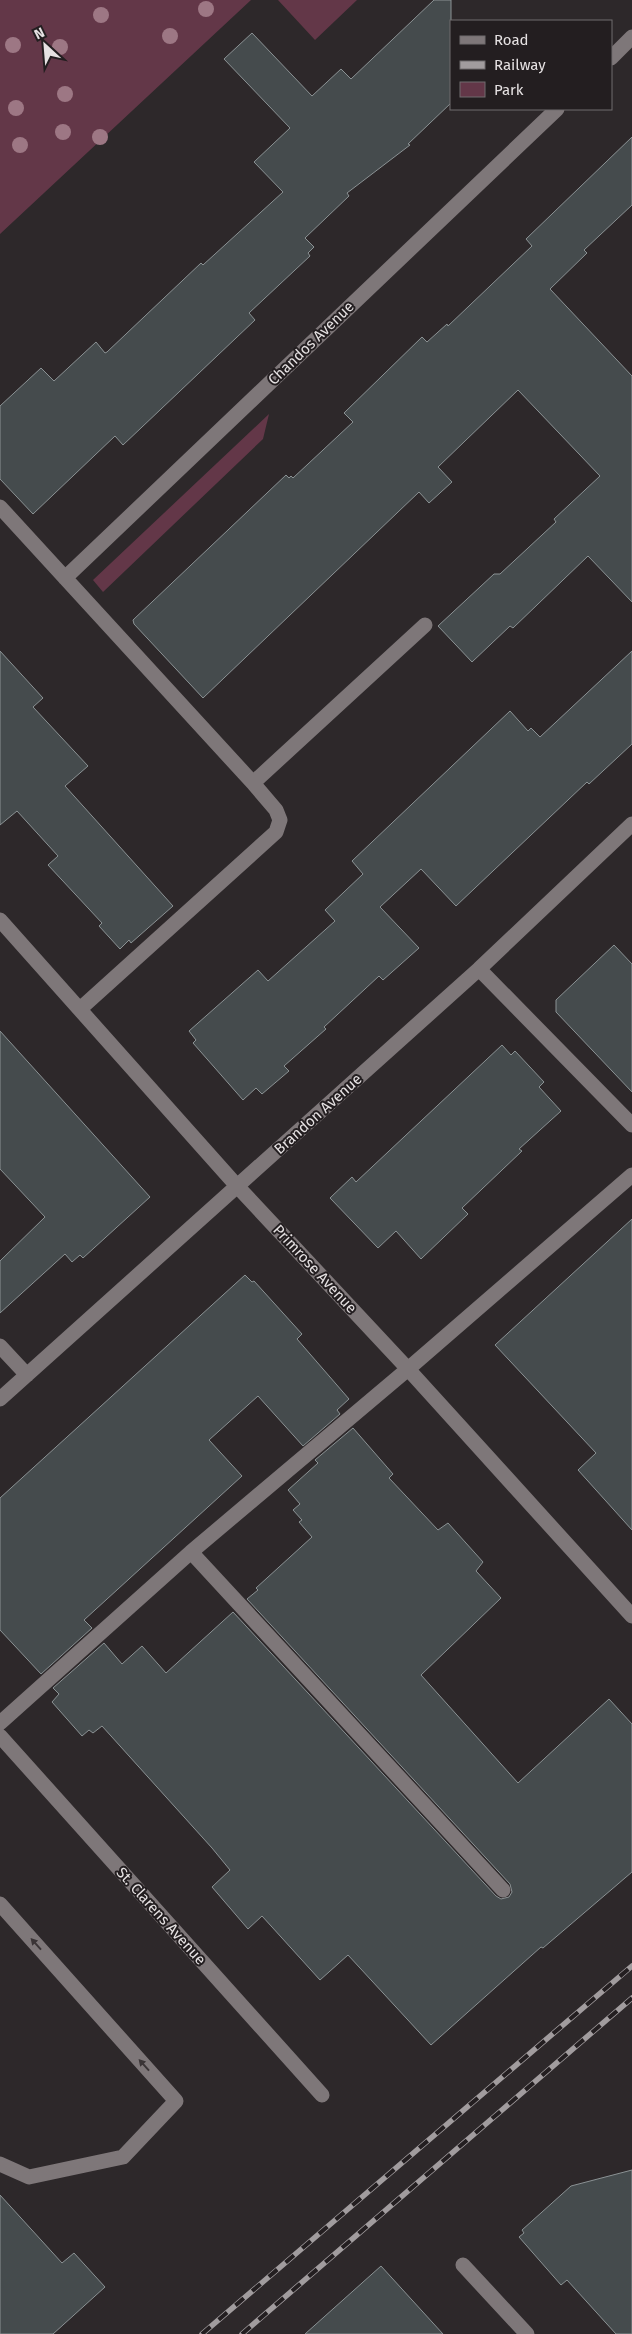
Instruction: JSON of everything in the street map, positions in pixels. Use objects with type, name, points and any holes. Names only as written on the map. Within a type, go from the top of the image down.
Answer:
[{"type":"street","points":[[612,57],[632,37]]},
{"type":"street","name":"Chandos Avenue","points":[[65,578],[556,110]]},
{"type":"street","points":[[0,507],[253,783],[276,810],[280,820],[276,832],[80,1009]]},
{"type":"street","points":[[253,783],[425,624]]},
{"type":"street","name":"Brandon Avenue","points":[[0,1400],[479,969],[632,824]]},
{"type":"street","name":"Primrose Avenue","points":[[0,920],[237,1186],[408,1369],[632,1616]]},
{"type":"street","points":[[479,969],[632,1125]]},
{"type":"street","points":[[0,1723],[191,1552],[408,1369],[632,1175]]},
{"type":"street","points":[[0,1346],[26,1376]]},
{"type":"street","points":[[191,1552],[503,1890]]},
{"type":"street","name":"St. Clarens Avenue","points":[[0,1736],[322,2095]]},
{"type":"street","points":[[0,1904],[176,2102],[123,2156],[29,2177],[0,2164]]},
{"type":"street","points":[[463,2264],[527,2334]]},
{"type":"green space","points":[[0,0],[251,0],[0,234]]},
{"type":"green space","points":[[278,0],[357,0],[315,40]]},
{"type":"green space","points":[[269,414],[263,439],[103,592],[93,580]]},
{"type":"building","points":[[434,0],[451,0],[450,104],[408,144],[410,145],[347,193],[349,196],[305,238],[314,247],[308,253],[310,256],[249,313],[255,320],[123,445],[115,436],[33,514],[0,479],[0,406],[41,368],[54,381],[96,342],[105,353],[107,352],[201,263],[203,265],[283,192],[254,162],[290,128],[224,59],[252,33],[312,96],[341,69],[351,79]]},
{"type":"building","points":[[632,137],[632,205],[584,250],[587,253],[550,289],[632,376],[632,602],[588,556],[513,628],[510,626],[472,662],[438,626],[494,574],[500,574],[556,522],[554,519],[600,476],[518,390],[438,467],[452,482],[429,503],[419,492],[203,698],[134,624],[133,620],[286,475],[289,478],[291,476],[293,478],[353,422],[344,413],[422,337],[427,342],[447,324],[448,326],[532,246],[526,239]]},
{"type":"building","points":[[0,651],[43,698],[33,707],[88,766],[65,786],[173,906],[131,943],[129,940],[120,949],[99,926],[102,923],[48,865],[58,856],[17,811],[0,825]]},
{"type":"building","points":[[632,651],[632,744],[589,784],[587,782],[456,906],[421,869],[380,907],[419,948],[383,980],[379,976],[324,1027],[326,1029],[284,1066],[289,1071],[262,1094],[256,1088],[243,1100],[193,1043],[196,1040],[189,1031],[258,970],[268,981],[335,921],[325,910],[363,874],[352,861],[510,711],[528,731],[531,728],[540,737]]},
{"type":"building","points":[[614,945],[632,964],[632,1092],[556,1012],[556,1000]]},
{"type":"building","points":[[0,1031],[150,1197],[83,1258],[80,1255],[72,1262],[65,1254],[0,1313],[0,1261],[45,1217],[0,1169]]},
{"type":"building","points":[[502,1045],[511,1055],[515,1051],[544,1082],[539,1087],[561,1111],[519,1149],[522,1151],[462,1208],[468,1214],[421,1259],[396,1231],[378,1248],[330,1198],[352,1177],[356,1182]]},
{"type":"building","points":[[632,1219],[632,1530],[578,1470],[596,1453],[495,1345]]},
{"type":"building","points":[[245,1275],[252,1282],[254,1281],[302,1334],[297,1339],[349,1399],[337,1410],[340,1414],[303,1446],[258,1396],[209,1440],[242,1476],[84,1620],[92,1628],[41,1674],[0,1630],[0,1498]]},
{"type":"building","points":[[353,1428],[393,1474],[389,1478],[438,1530],[448,1523],[483,1562],[476,1571],[501,1598],[421,1675],[518,1783],[609,1699],[632,1724],[632,1872],[543,1948],[541,1947],[431,2045],[348,1955],[320,1980],[262,1916],[248,1929],[212,1887],[230,1870],[212,1848],[102,1726],[93,1733],[89,1730],[82,1736],[52,1702],[59,1694],[53,1688],[104,1643],[122,1664],[142,1646],[166,1673],[233,1612],[496,1896],[501,1899],[509,1897],[512,1892],[510,1884],[247,1599],[258,1590],[256,1588],[312,1537],[299,1522],[302,1520],[293,1510],[300,1504],[288,1490],[318,1463],[315,1460]]},
{"type":"building","points":[[632,2170],[632,2334],[616,2334],[567,2280],[561,2285],[519,2237],[524,2233],[522,2230],[571,2186]]},
{"type":"building","points":[[0,2195],[62,2263],[74,2253],[105,2287],[53,2334],[0,2334]]},
{"type":"building","points":[[381,2266],[443,2334],[305,2334]]},
{"type":"railway","points":[[202,2334],[632,1966]]},
{"type":"railway","points":[[242,2334],[632,1998]]}]
